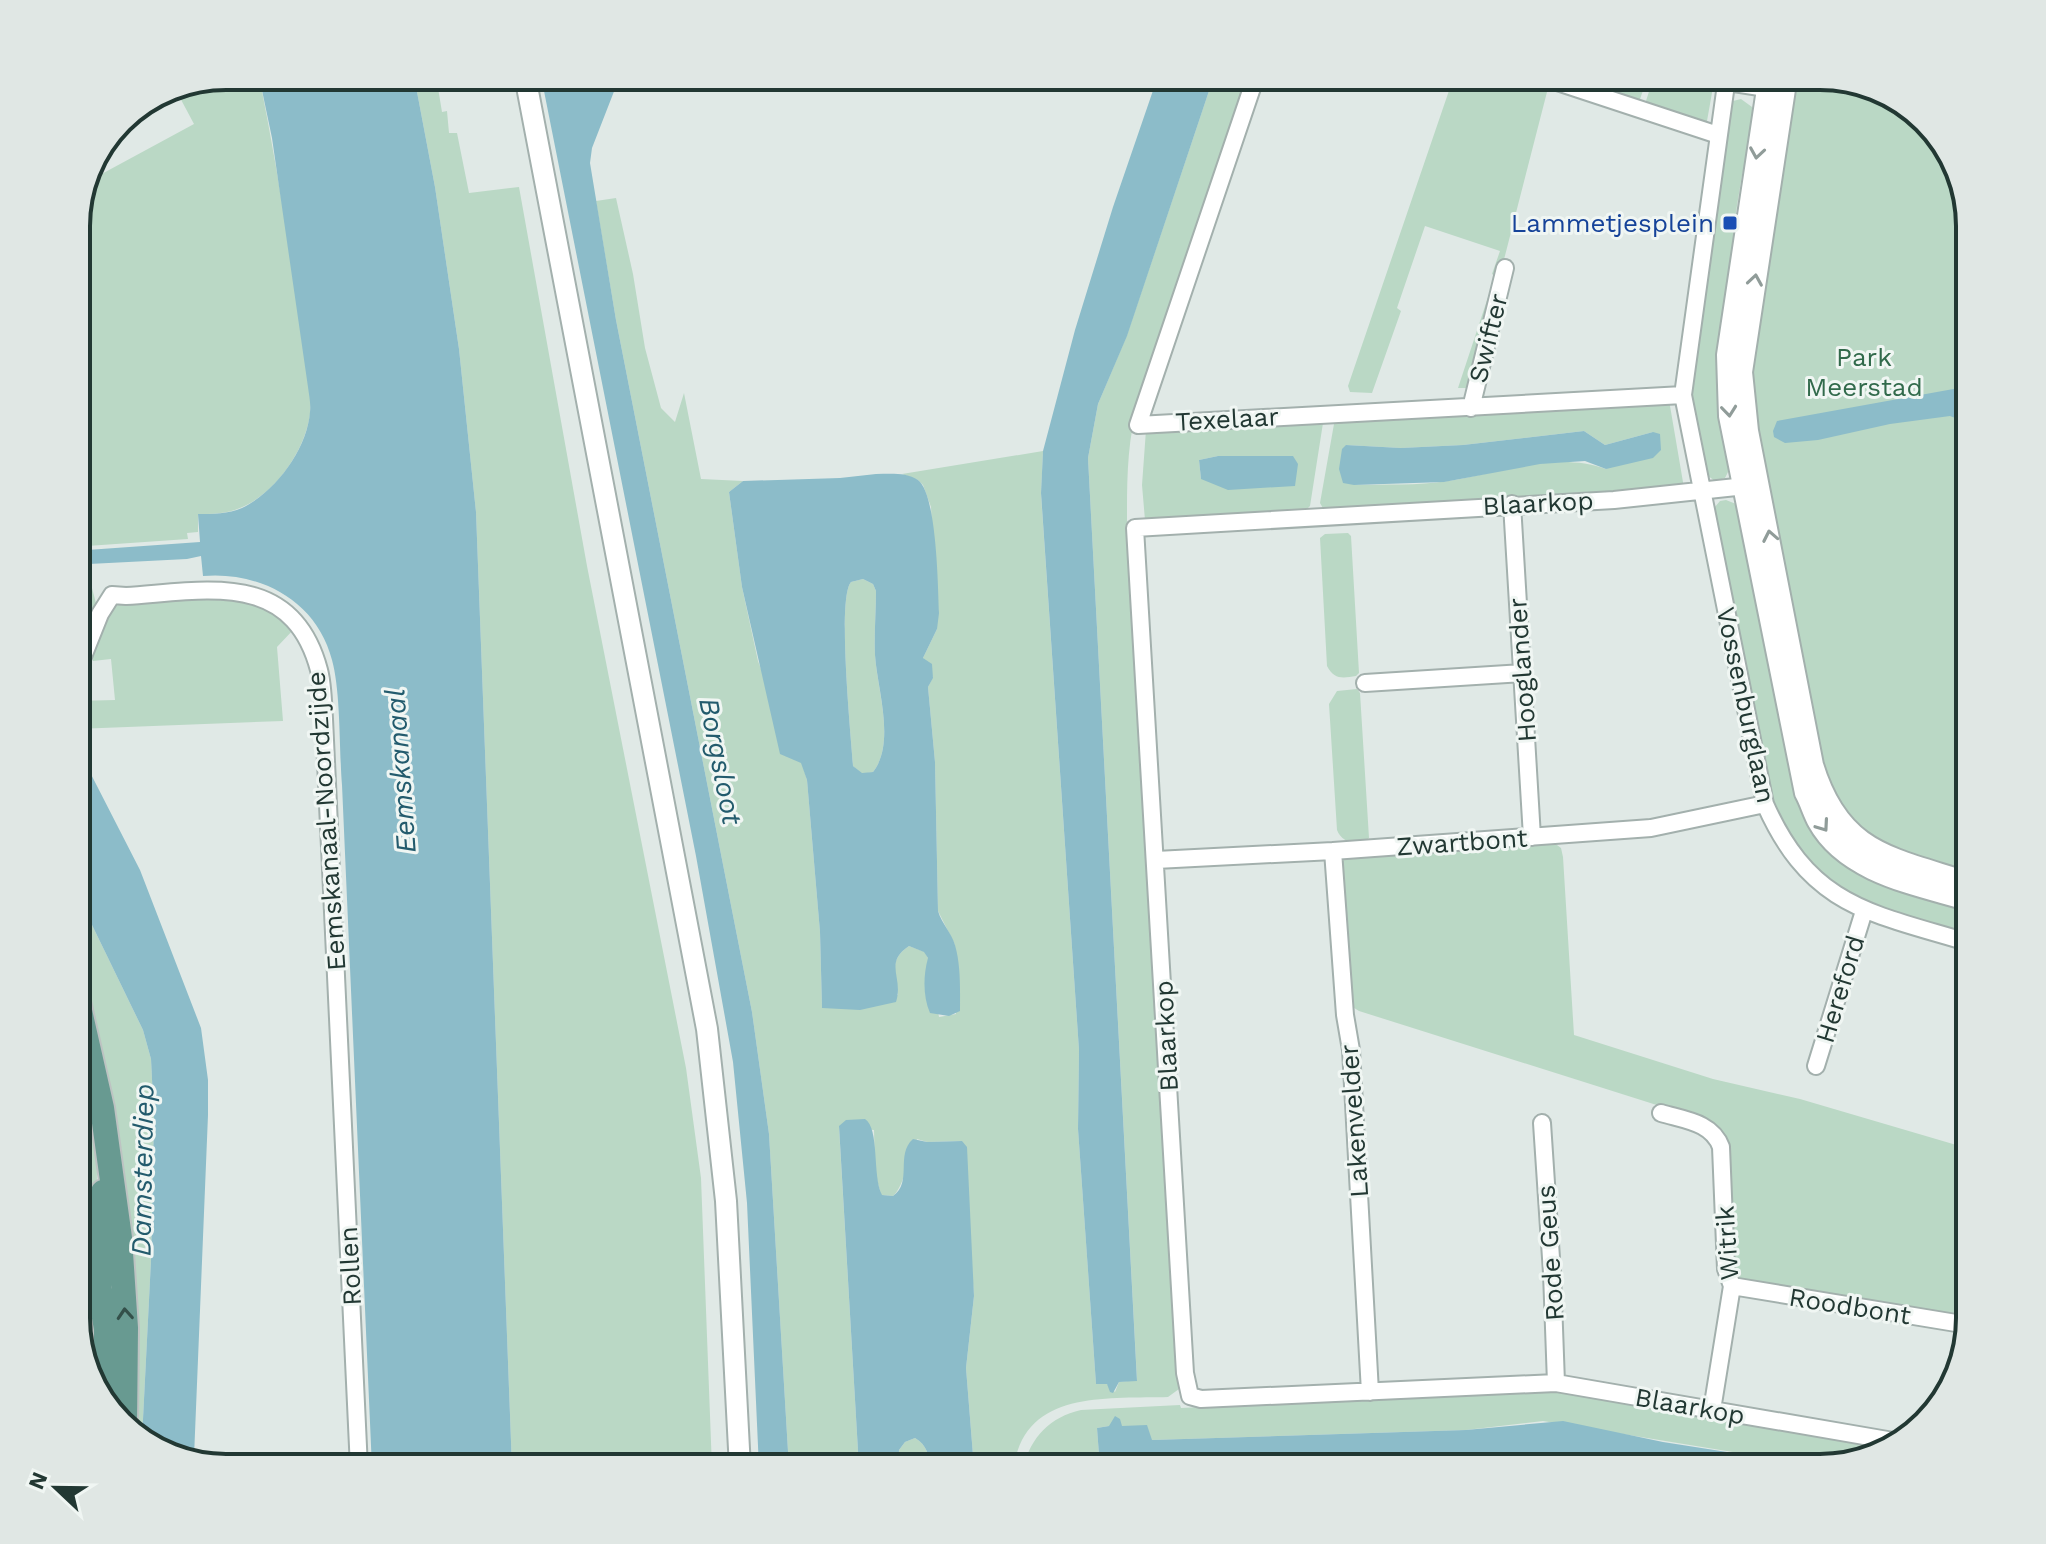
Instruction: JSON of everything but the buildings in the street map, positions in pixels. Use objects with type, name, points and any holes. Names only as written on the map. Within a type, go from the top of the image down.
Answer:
[{"type":"main road","points":[[90,1055],[102,1108],[106,1149],[99,1288],[106,1329],[109,1387]]},
{"type":"street","points":[[528,90],[707,1029],[726,1201],[739,1454]]},
{"type":"street","name":"Texelaar","points":[[1251,90],[1138,425],[1683,395]]},
{"type":"street","points":[[1581,90],[1718,135]]},
{"type":"street","name":"Vossenburglaan","points":[[1725,90],[1683,395],[1765,804],[1776,829],[1799,864],[1822,885],[1864,911],[1956,939]]},
{"type":"street","name":"Vossenburglaan","points":[[1776,90],[1742,372],[1751,486],[1805,793],[1819,824],[1844,852],[1874,871],[1956,897]]},
{"type":"street","name":"Swifter","points":[[1471,408],[1505,268]]},
{"type":"street","points":[[1701,492],[1751,486]]},
{"type":"street","name":"Vossenburglaan","points":[[1751,486],[1813,765],[1822,792],[1836,816],[1870,848],[1956,878]]},
{"type":"street","name":"Blaarkop","points":[[1701,492],[1614,500],[1135,528],[1185,1373],[1190,1396],[1201,1399],[1556,1383],[1882,1439]]},
{"type":"street","name":"Hooglander","points":[[1512,504],[1532,837]]},
{"type":"street","name":"Eemskanaal-Noordzijde","points":[[90,639],[112,595],[227,589],[245,592],[280,608],[295,621],[311,645],[320,673],[340,1065]]},
{"type":"street","points":[[1365,683],[1523,673]]},
{"type":"street","name":"Zwartbont","points":[[1156,860],[1333,851],[1651,828],[1765,804]]},
{"type":"street","name":"Lakenvelder","points":[[1333,851],[1345,1015],[1351,1050],[1370,1392]]},
{"type":"street","name":"Hereford","points":[[1816,1066],[1864,911]]},
{"type":"street","name":"Rollen","points":[[340,1065],[358,1454]]},
{"type":"street","name":"Witrik","points":[[1661,1113],[1708,1127],[1718,1136],[1721,1147],[1726,1269],[1732,1286],[1712,1410]]},
{"type":"street","name":"Rode Geus","points":[[1542,1123],[1556,1383]]},
{"type":"street","name":"Roodbont","points":[[1732,1286],[1955,1323]]},
{"type":"green space","points":[[226,90],[262,90],[309,382],[311,404],[307,428],[286,470],[265,493],[235,510],[198,514],[198,532],[187,533],[188,539],[90,546],[90,217],[95,191],[100,175],[194,124],[180,98]]},
{"type":"green space","points":[[417,90],[438,90],[442,112],[447,111],[449,133],[457,133],[469,193],[519,187],[587,566],[686,1068],[701,1178],[711,1454],[511,1454],[476,512],[459,349],[435,187]]},
{"type":"green space","points":[[1209,90],[1244,90],[1139,400],[1130,445],[1127,490],[1179,1389],[1168,1397],[1120,1398],[1073,1404],[1052,1411],[1034,1424],[1021,1442],[1018,1454],[973,1454],[966,1368],[974,1296],[962,1141],[927,1142],[917,1139],[896,1192],[893,1196],[881,1195],[875,1172],[874,1130],[839,1127],[858,1454],[788,1454],[769,1134],[752,1012],[616,320],[596,201],[616,198],[645,348],[661,408],[675,422],[684,393],[701,479],[743,481],[729,492],[742,587],[758,661],[794,757],[802,763],[807,780],[820,932],[822,1008],[898,995],[896,962],[909,946],[925,952],[928,958],[939,1017],[956,1014],[955,945],[938,911],[935,762],[928,687],[933,677],[923,658],[937,629],[931,507],[923,485],[902,474],[1043,451],[1041,494],[1079,1050],[1078,1129],[1096,1384],[1107,1384],[1115,1392],[1119,1382],[1137,1380],[1088,458],[1098,404],[1127,335]]},
{"type":"green space","points":[[1449,90],[1546,90],[1471,388],[1458,388],[1495,276],[1492,274],[1500,251],[1425,226],[1397,308],[1401,311],[1372,393],[1350,392],[1348,386]]},
{"type":"green space","points":[[1604,90],[1643,90],[1639,102]]},
{"type":"green space","points":[[1650,90],[1712,90],[1707,121],[1700,123],[1645,104]]},
{"type":"green space","name":"Park Meerstad","points":[[1790,90],[1846,93],[1880,104],[1903,118],[1933,151],[1949,183],[1956,226],[1956,872],[1890,851],[1841,813],[1821,766],[1749,383]]},
{"type":"green space","points":[[1741,99],[1752,107],[1757,118],[1742,175],[1734,224],[1732,464],[1725,478],[1715,481],[1704,473],[1690,395],[1728,107],[1733,101]]},
{"type":"green space","points":[[1669,400],[1684,488],[1324,510],[1320,503],[1334,424],[1340,419]],"holes":[[[1584,431],[1605,445],[1653,432],[1606,469],[1587,464],[1547,463],[1448,481],[1413,484],[1354,485],[1346,445],[1401,448],[1463,445]]]},
{"type":"green space","points":[[1318,420],[1323,423],[1310,506],[1305,511],[1145,520],[1142,485],[1146,430]],"holes":[[[1218,456],[1293,456],[1201,479],[1199,460]]]},
{"type":"green space","points":[[1720,501],[1736,504],[1741,511],[1813,824],[1956,900],[1956,933],[1852,898],[1801,859],[1771,805],[1714,508]]},
{"type":"green space","points":[[1348,533],[1351,536],[1359,673],[1343,677],[1333,674],[1327,666],[1320,538],[1325,534]]},
{"type":"green space","points":[[863,579],[873,584],[876,591],[875,655],[884,731],[880,760],[873,772],[862,774],[853,766],[845,613],[851,582]]},
{"type":"green space","points":[[90,581],[96,603],[90,618]]},
{"type":"green space","points":[[226,595],[265,606],[294,629],[277,647],[283,721],[90,728],[90,701],[115,700],[111,659],[93,661],[91,654],[107,614],[120,603]]},
{"type":"green space","points":[[1357,689],[1360,693],[1369,838],[1355,843],[1346,841],[1337,830],[1329,704],[1337,691]]},
{"type":"green space","points":[[1553,842],[1561,848],[1563,857],[1574,1035],[1713,1079],[1800,1099],[1956,1145],[1956,1316],[1741,1281],[1732,1271],[1729,1152],[1720,1132],[1713,1125],[1685,1112],[1351,1006],[1339,867],[1350,854]]},
{"type":"green space","points":[[90,921],[143,1030],[151,1059],[154,1119],[151,1260],[143,1426],[128,1412],[117,1146],[104,1061],[90,1004]]},
{"type":"green space","points":[[90,1100],[97,1167],[95,1354],[90,1327]]},
{"type":"green space","points":[[1561,1392],[1868,1445],[1820,1454],[1745,1454],[1543,1421],[1466,1430],[1151,1440],[1109,1426],[1097,1428],[1099,1454],[1028,1454],[1043,1430],[1070,1413],[1180,1405],[1181,1408]]},
{"type":"green space","points":[[915,1438],[928,1454],[899,1454],[905,1442]]},
{"type":"water","name":"Eemskanaal","points":[[262,90],[417,90],[435,187],[459,349],[476,512],[511,1454],[371,1454],[338,705],[335,673],[324,639],[314,621],[283,594],[245,579],[203,576],[201,556],[90,564],[90,550],[200,542],[198,514],[231,511],[254,501],[277,481],[303,441],[308,426],[310,400],[272,138]]},
{"type":"water","points":[[615,90],[592,148],[590,163],[616,320],[752,1012],[769,1134],[788,1454],[758,1454],[747,1203],[733,1062],[696,856],[544,91]]},
{"type":"water","points":[[1153,90],[1209,90],[1127,336],[1098,404],[1088,458],[1137,1381],[1119,1382],[1113,1393],[1107,1384],[1096,1384],[1078,1129],[1079,1050],[1041,493],[1043,451],[1075,330]]},
{"type":"water","points":[[1956,389],[1956,418],[1950,416],[1890,424],[1818,440],[1785,443],[1774,437],[1777,421]]},
{"type":"water","points":[[1584,431],[1605,445],[1653,432],[1660,434],[1661,450],[1653,458],[1606,469],[1585,461],[1540,464],[1444,482],[1354,485],[1343,483],[1339,469],[1342,449],[1346,445],[1401,448],[1463,445]]},
{"type":"water","points":[[1218,456],[1293,456],[1298,464],[1295,486],[1228,490],[1201,479],[1199,460]]},
{"type":"water","points":[[898,474],[918,480],[929,503],[933,522],[939,613],[937,629],[923,658],[932,664],[933,678],[928,687],[935,762],[938,911],[955,945],[960,978],[960,1011],[949,1016],[930,1013],[924,986],[928,958],[924,952],[909,946],[897,959],[896,1002],[860,1010],[822,1008],[820,932],[807,780],[801,763],[780,754],[742,587],[729,492],[743,481]],"holes":[[[863,579],[873,584],[876,591],[875,655],[884,731],[880,760],[873,772],[862,773],[853,766],[845,613],[851,582]]]},
{"type":"water","points":[[90,772],[140,870],[201,1028],[208,1080],[208,1115],[194,1450],[158,1436],[143,1426],[154,1119],[151,1059],[143,1030],[90,921]]},
{"type":"water","points":[[865,1119],[870,1124],[882,1195],[893,1196],[899,1190],[905,1153],[913,1139],[927,1142],[962,1141],[967,1147],[974,1296],[966,1368],[973,1454],[928,1454],[915,1438],[905,1442],[899,1454],[858,1454],[839,1126],[846,1120]]},
{"type":"water","points":[[1115,1416],[1122,1426],[1147,1425],[1152,1440],[1466,1430],[1563,1421],[1740,1454],[1099,1454],[1097,1428],[1109,1426]]},
{"type":"place","name":"Lammetjesplein","points":[[1730,223]]},
{"type":"water label","name":"Borgsloot","points":[[721,761]]},
{"type":"water label","name":"Damsterdiep","points":[[142,1170]]}]
